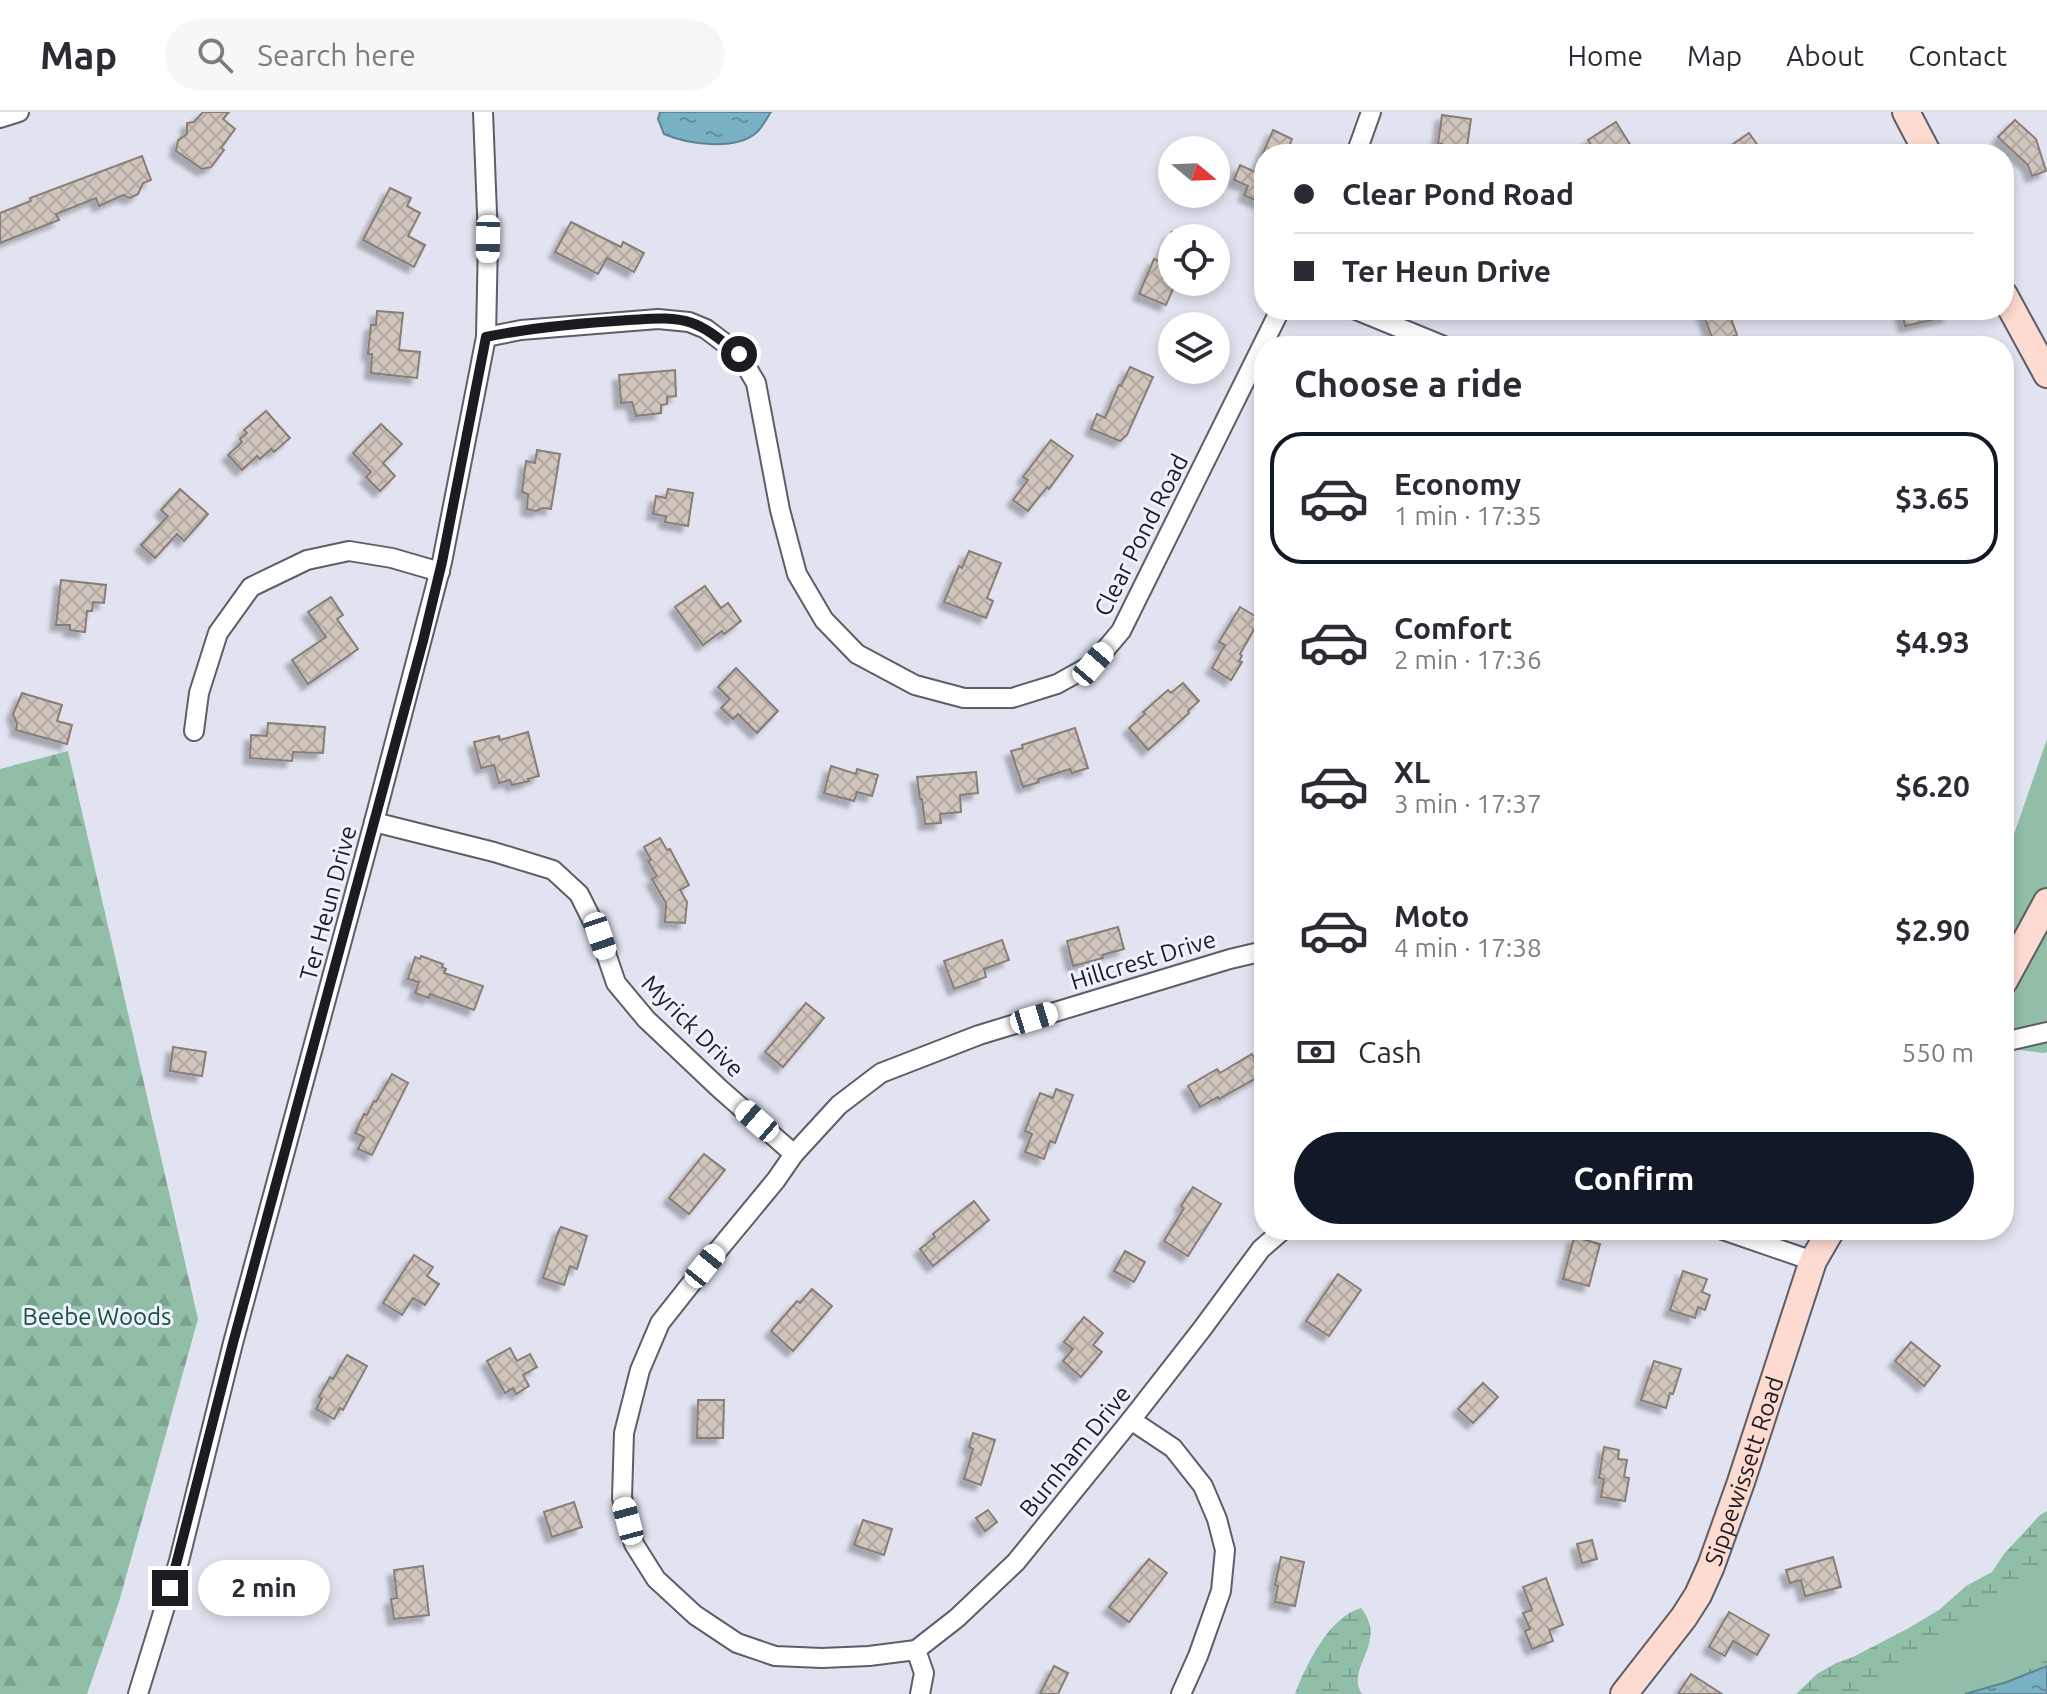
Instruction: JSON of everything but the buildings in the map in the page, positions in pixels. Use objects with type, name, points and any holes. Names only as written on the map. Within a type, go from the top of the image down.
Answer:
[{"type":"main road","points":[[1906,112],[1923,144]]},
{"type":"main road","points":[[2014,313],[2046,370]]},
{"type":"main road","points":[[2014,963],[2047,902]]},
{"type":"main road","name":"Sippewissett Road","points":[[1624,1694],[1684,1617],[1711,1566],[1813,1261],[1825,1240]]},
{"type":"street","points":[[0,118],[19,112]]},
{"type":"street","name":"Ter Heun Drive","points":[[138,1694],[179,1561],[233,1343],[440,572],[486,337],[488,239],[483,112]]},
{"type":"street","points":[[1360,144],[1371,112]]},
{"type":"street","name":"Clear Pond Road","points":[[486,337],[521,330],[658,319],[689,322],[706,329],[739,354],[756,383],[780,510],[797,574],[824,620],[857,654],[915,685],[964,698],[1012,698],[1057,684],[1093,664],[1121,631],[1254,362]]},
{"type":"street","points":[[1380,320],[1420,336]]},
{"type":"street","points":[[194,731],[199,693],[218,633],[251,587],[307,560],[349,551],[392,558],[440,572]]},
{"type":"street","name":"Myrick Drive","points":[[374,822],[553,870],[579,894],[600,936],[616,983],[646,1019],[794,1154]]},
{"type":"street","name":"Hillcrest Drive","points":[[916,1650],[822,1658],[775,1656],[737,1643],[695,1615],[656,1579],[634,1544],[622,1498],[624,1433],[640,1370],[660,1323],[794,1154],[839,1105],[881,1073],[979,1035],[1254,953]]},
{"type":"street","points":[[2014,1040],[2047,1032]]},
{"type":"street","name":"Burnham Drive","points":[[916,1650],[957,1618],[1016,1562],[1131,1420],[1261,1249],[1271,1240]]},
{"type":"street","points":[[1752,1240],[1813,1261]]},
{"type":"street","points":[[1131,1420],[1173,1448],[1203,1486],[1217,1519],[1225,1550],[1221,1591],[1181,1694]]},
{"type":"street","points":[[916,1650],[924,1673],[920,1694]]},
{"type":"green space","points":[[2047,739],[2047,1052],[2043,1053],[2014,1049],[2014,834]]},
{"type":"green space","name":"Beebe Woods","points":[[68,751],[198,1319],[119,1602],[87,1694],[0,1694],[0,769]]},
{"type":"green space","points":[[2047,1511],[2047,1666],[1965,1694],[1796,1694],[1817,1674],[1907,1629],[1939,1610],[1966,1586],[1992,1572],[2004,1554]]},
{"type":"green space","points":[[2047,1560],[2047,1655],[2013,1667],[1976,1694],[1853,1694],[1918,1662]]},
{"type":"green space","points":[[1361,1608],[1371,1632],[1359,1674],[1358,1684],[1362,1694],[1295,1694],[1312,1656],[1329,1632],[1349,1613]]},
{"type":"water","points":[[660,112],[771,112],[758,131],[747,139],[711,144],[685,141],[664,134],[658,119]]},
{"type":"water","points":[[2047,1666],[2047,1694],[1965,1694],[2007,1682]]},
{"type":"route","points":[[170,1588],[423,641],[442,562],[486,337],[521,330],[658,319],[689,322],[706,329],[739,354]]}]
